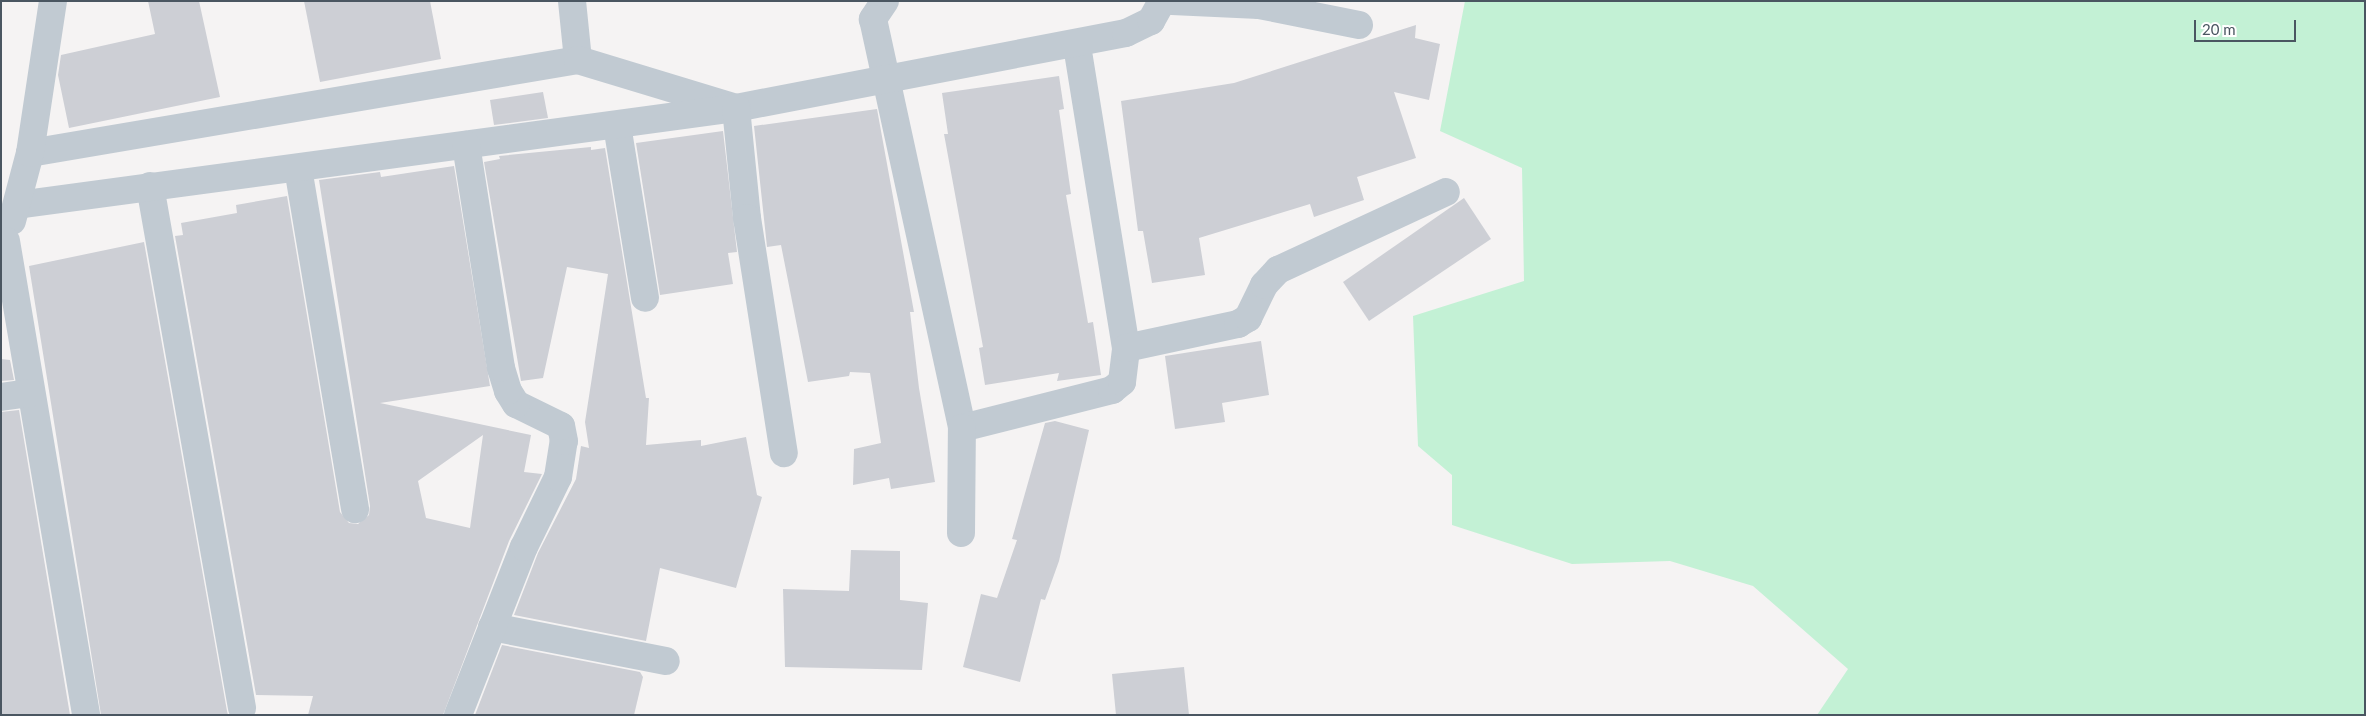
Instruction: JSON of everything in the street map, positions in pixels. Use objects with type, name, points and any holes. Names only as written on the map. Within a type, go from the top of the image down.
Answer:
[{"type":"street","points":[[53,1],[30,153],[4,247],[86,715]]},
{"type":"street","points":[[572,1],[578,60]]},
{"type":"street","points":[[885,1],[873,19],[888,80],[962,428],[961,533]]},
{"type":"street","points":[[17,205],[736,108],[1077,44],[1126,33],[1151,20],[1162,1]]},
{"type":"street","points":[[1172,1],[1259,5],[1358,25]]},
{"type":"street","points":[[962,428],[1112,390],[1122,382],[1126,348],[1077,44]]},
{"type":"street","points":[[30,153],[578,60],[736,108]]},
{"type":"street","points":[[736,108],[747,218],[784,453]]},
{"type":"street","points":[[617,125],[645,298]]},
{"type":"street","points":[[458,715],[492,627],[558,477],[564,441],[561,426],[516,404],[508,390],[501,368],[466,145]]},
{"type":"street","points":[[298,168],[354,509]]},
{"type":"street","points":[[150,186],[242,708]]},
{"type":"street","points":[[1126,348],[1238,324],[1248,318],[1264,285],[1278,270],[1446,192]]},
{"type":"street","points":[[1,396],[30,393]]},
{"type":"street","points":[[492,627],[666,661]]},
{"type":"green space","points":[[1465,1],[2365,1],[2365,715],[1817,715],[1848,669],[1753,586],[1670,561],[1572,564],[1452,525],[1452,475],[1418,446],[1413,316],[1524,281],[1522,168],[1440,131]]},
{"type":"building","points":[[148,1],[199,1],[220,97],[69,128],[58,75],[61,55],[155,34]]},
{"type":"building","points":[[304,1],[430,1],[441,59],[320,82]]},
{"type":"building","points":[[1416,25],[1415,38],[1440,44],[1429,100],[1394,92],[1416,158],[1357,177],[1364,200],[1314,217],[1310,204],[1199,238],[1205,275],[1152,283],[1143,231],[1138,231],[1121,101],[1234,83]]},
{"type":"building","points":[[1059,76],[1064,109],[1059,110],[1071,194],[1066,195],[1088,323],[1093,322],[1101,375],[1057,381],[1059,373],[985,385],[979,348],[983,347],[944,134],[948,134],[942,93]]},
{"type":"building","points":[[543,92],[548,118],[494,125],[490,100]]},
{"type":"building","points":[[877,109],[914,312],[910,312],[919,388],[935,482],[891,489],[889,478],[853,485],[854,449],[881,443],[870,373],[850,372],[849,376],[808,382],[781,245],[767,247],[754,126]]},
{"type":"building","points":[[723,131],[737,252],[728,253],[733,284],[660,295],[636,143]]},
{"type":"building","points":[[591,147],[591,150],[605,148],[646,398],[649,398],[646,445],[701,440],[701,446],[746,437],[757,495],[762,497],[736,588],[660,568],[646,641],[514,615],[538,553],[576,479],[581,446],[589,448],[585,422],[608,274],[567,267],[543,378],[521,381],[484,162],[500,159],[499,156]]},
{"type":"building","points":[[454,166],[490,386],[380,403],[531,435],[524,472],[542,474],[509,541],[443,715],[308,715],[313,696],[256,695],[175,236],[183,235],[181,223],[237,213],[236,205],[287,196],[340,512],[349,523],[358,524],[369,515],[370,506],[319,180],[380,172],[381,177]],"holes":[[[483,435],[470,528],[426,518],[418,481]]]},
{"type":"building","points":[[1464,198],[1491,239],[1369,321],[1343,282]]},
{"type":"building","points":[[144,242],[228,715],[101,715],[29,266]]},
{"type":"building","points":[[1261,341],[1269,395],[1222,403],[1225,422],[1175,429],[1165,356]]},
{"type":"building","points":[[1,359],[10,360],[14,380],[1,381]]},
{"type":"building","points":[[19,410],[70,715],[1,715],[1,412]]},
{"type":"building","points":[[1055,421],[1089,430],[1059,561],[1045,600],[1041,599],[1020,682],[963,667],[981,594],[997,598],[1017,540],[1012,539],[1045,423]]},
{"type":"building","points":[[851,550],[900,551],[900,600],[928,603],[922,670],[785,667],[783,589],[849,591]]},
{"type":"building","points":[[502,645],[640,672],[643,677],[634,715],[475,715]]},
{"type":"building","points":[[1184,667],[1189,715],[1116,715],[1112,674]]}]
